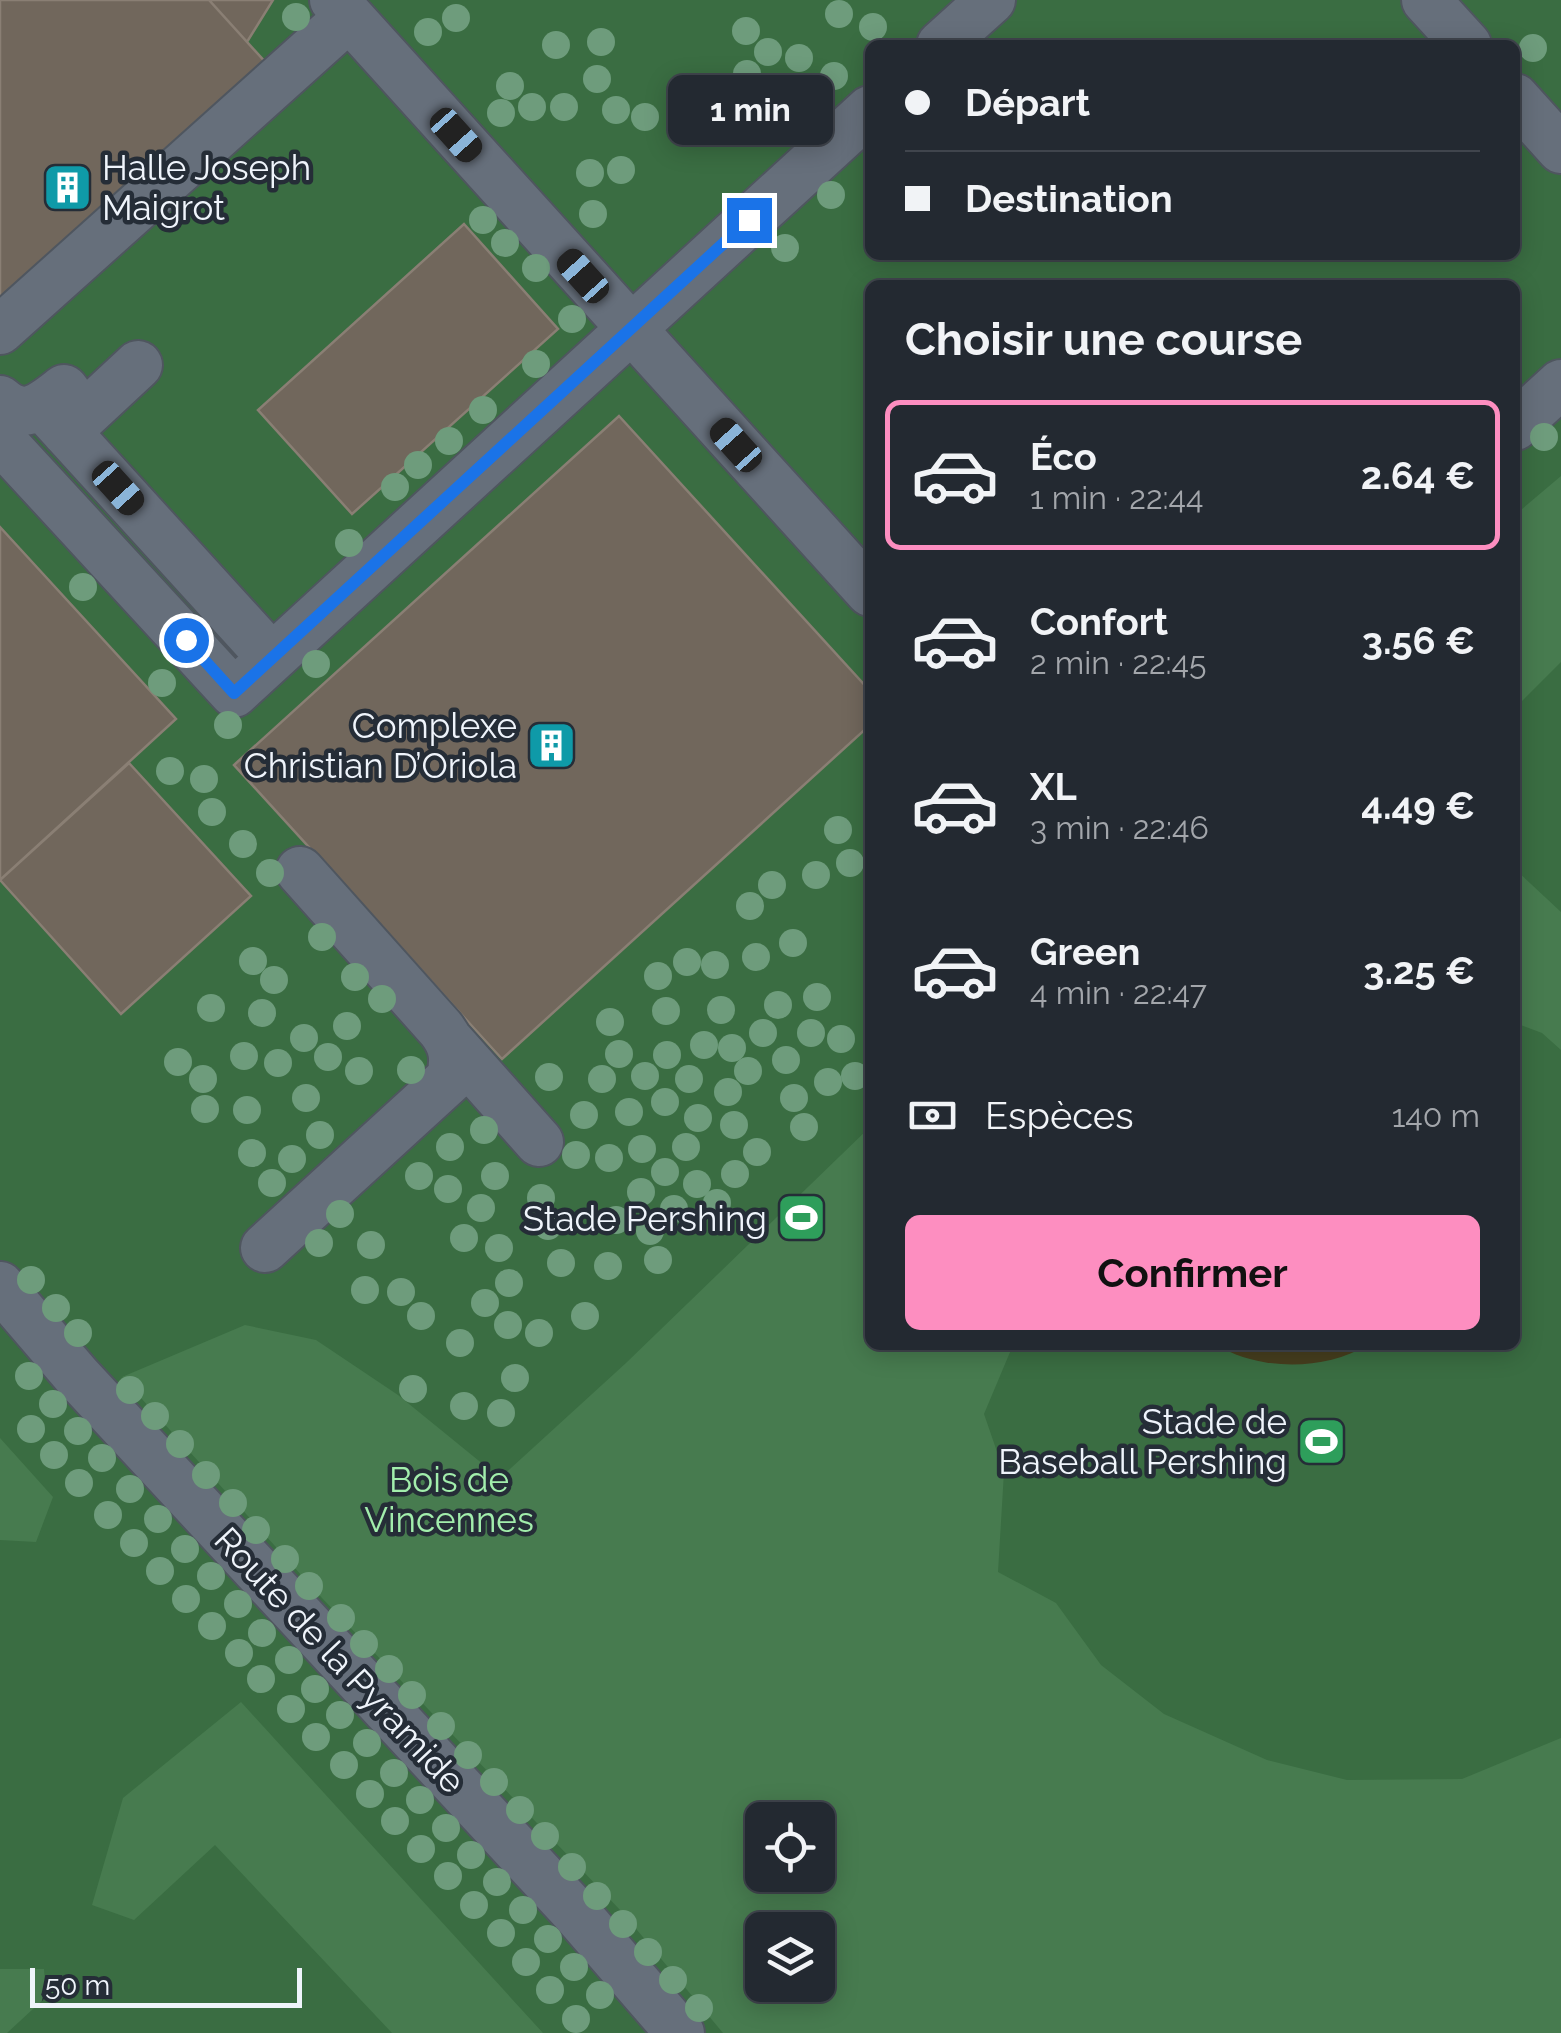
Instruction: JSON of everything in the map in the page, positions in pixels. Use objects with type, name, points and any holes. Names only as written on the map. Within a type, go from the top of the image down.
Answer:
[{"type":"street","points":[[947,40],[991,0]]},
{"type":"street","points":[[1426,0],[1462,40]]},
{"type":"street","points":[[6,341],[341,8],[865,586]]},
{"type":"street","points":[[1520,104],[1561,149]]},
{"type":"street","points":[[0,438],[234,693],[865,115]]},
{"type":"street","points":[[66,432],[138,366]]},
{"type":"street","points":[[1520,421],[1561,384]]},
{"type":"street","points":[[0,400],[15,410],[33,410],[64,389],[70,397],[50,414],[272,658]]},
{"type":"street","points":[[300,871],[540,1142]]},
{"type":"street","points":[[265,1248],[451,1078],[455,1059],[450,1042]]},
{"type":"street","name":"Route de la Pyramide","points":[[0,1286],[76,1376],[562,1898],[680,2033]]},
{"type":"green space","name":"Bois de Vincennes","points":[[0,0],[1561,0],[1561,2033],[0,2033]]},
{"type":"green space","points":[[1561,476],[1561,662],[1520,703],[1520,511]]},
{"type":"green space","points":[[1520,874],[1561,912],[1561,1050],[1542,1033],[1520,1025]]},
{"type":"green space","name":"Stade Pershing","points":[[865,1132],[865,1350],[1011,1350],[984,1414],[1004,1472],[998,1572],[1056,1603],[1101,1665],[1164,1714],[1267,1760],[1347,1780],[1462,1779],[1561,1738],[1561,2033],[723,2033],[622,1912],[322,1598],[122,1377],[245,1325],[316,1340],[398,1395],[500,1478],[626,1363]]},
{"type":"green space","points":[[0,1438],[53,1497],[36,1542],[0,1540]]},
{"type":"green space","points":[[241,1702],[543,2033],[392,2033],[215,1845],[134,1920],[92,1905],[123,1798]]},
{"type":"green space","points":[[0,1969],[44,1969],[46,1997],[7,2033],[0,2033]]},
{"type":"sand","points":[[1226,1350],[1358,1350],[1332,1360],[1292,1364]]},
{"type":"building","name":"Halle Joseph Maigrot","points":[[0,0],[209,0],[268,65],[0,310]]},
{"type":"building","points":[[209,0],[273,0],[247,42]]},
{"type":"building","points":[[464,224],[558,329],[352,514],[258,410]]},
{"type":"building","name":"Complexe Christian D’Oriola","points":[[619,416],[865,686],[865,730],[502,1059],[234,765]]},
{"type":"building","points":[[0,527],[176,719],[0,880]]},
{"type":"building","points":[[129,763],[251,896],[121,1014],[0,880]]},
{"type":"place","name":"Halle Joseph Maigrot","points":[[67,187]]},
{"type":"place","name":"Complexe Christian D’Oriola","points":[[552,745]]},
{"type":"place","name":"Stade Pershing","points":[[802,1218]]},
{"type":"place","name":"Stade de Baseball Pershing","points":[[1322,1441]]},
{"type":"route","points":[[186,640],[234,693],[749,220]]}]
